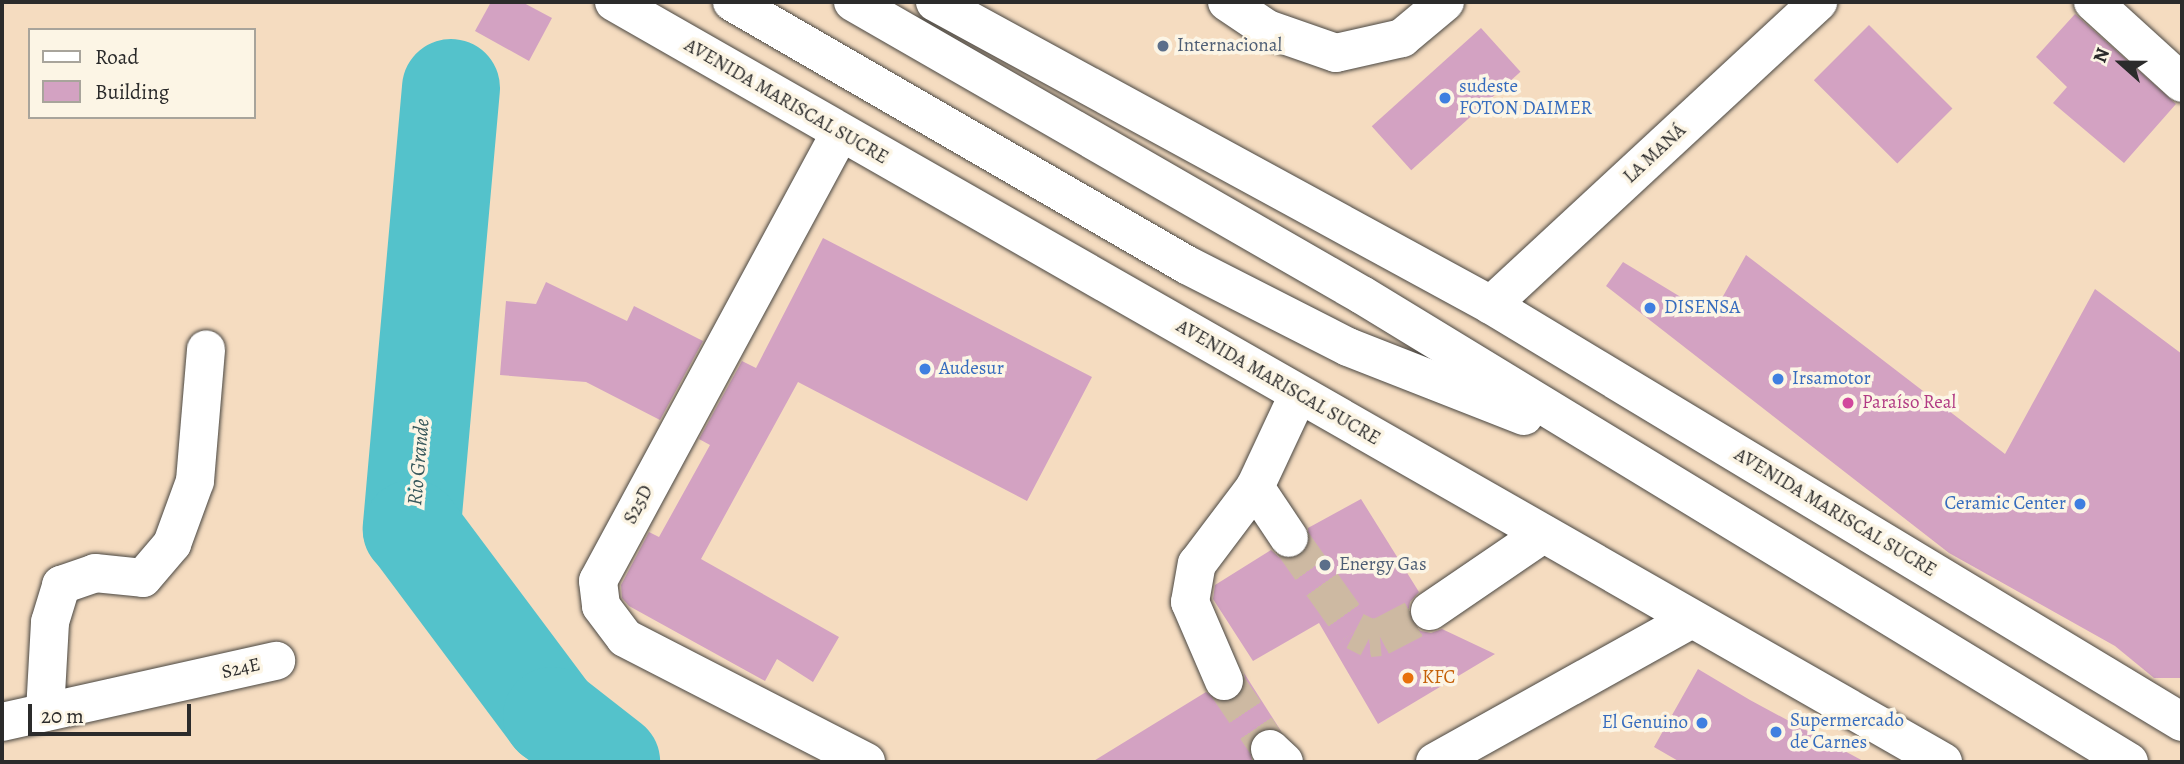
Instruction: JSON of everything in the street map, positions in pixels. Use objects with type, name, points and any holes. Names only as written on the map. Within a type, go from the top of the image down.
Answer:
[{"type":"main road","name":"AVENIDA MARISCAL SUCRE","points":[[614,2],[1943,762]]},
{"type":"main road","points":[[732,2],[1187,264],[1348,347],[1617,453]]},
{"type":"main road","points":[[853,2],[1350,288],[1617,453],[2129,762]]},
{"type":"main road","name":"AVENIDA MARISCAL SUCRE","points":[[936,2],[1491,305],[2182,722]]},
{"type":"main road","points":[[1227,2],[1267,29],[1336,53],[1402,38],[1446,2]]},
{"type":"main road","name":"LA MANÁ","points":[[1491,305],[1818,2]]},
{"type":"main road","points":[[2093,2],[2182,83]]},
{"type":"main road","name":"S25D","points":[[840,133],[598,581],[601,606],[625,638],[866,762]]},
{"type":"main road","points":[[45,712],[50,622],[61,585],[95,573],[143,578],[172,544],[195,481],[206,349]]},
{"type":"main road","points":[[1224,681],[1190,602],[1197,564],[1255,487],[1298,395]]},
{"type":"main road","points":[[1255,487],[1289,538]]},
{"type":"main road","points":[[1430,611],[1544,534]]},
{"type":"main road","points":[[1435,762],[1692,619]]},
{"type":"main road","name":"S24E","points":[[2,722],[276,661]]},
{"type":"building","points":[[491,2],[522,2],[552,18],[529,61],[475,31]]},
{"type":"building","points":[[2075,14],[2176,104],[2124,163],[2053,103],[2067,87],[2036,57]]},
{"type":"building","points":[[1869,25],[1952,108],[1897,164],[1814,80]]},
{"type":"building","name":"sudeste FOTON DAIMER","points":[[1481,28],[1520,72],[1411,170],[1372,126]]},
{"type":"building","name":"Audesur","points":[[823,238],[1092,377],[1027,501],[798,382],[701,559],[839,637],[813,682],[777,659],[765,681],[629,606],[622,598],[621,585],[649,532],[659,537],[710,445],[699,439],[742,361],[756,368]]},
{"type":"building","points":[[1746,255],[2005,454],[2095,289],[2182,354],[2182,678],[2154,678],[2115,646],[1949,553],[1606,286],[1623,262],[1712,316]]},
{"type":"building","points":[[546,282],[627,321],[634,306],[703,341],[660,420],[586,382],[500,375],[506,301],[536,304]]},
{"type":"building","name":"Energy Gas","points":[[1361,499],[1419,592],[1410,602],[1408,613],[1412,624],[1421,631],[1431,633],[1442,629],[1495,654],[1378,724],[1319,623],[1253,661],[1213,599],[1215,585],[1271,550],[1279,557],[1290,560],[1302,556],[1309,547],[1308,528]]},
{"type":"building","points":[[1698,669],[1865,762],[1680,762],[1654,747]]},
{"type":"building","points":[[1244,673],[1281,731],[1264,728],[1255,734],[1249,745],[1252,760],[1092,762],[1206,692],[1221,703],[1233,701],[1241,695],[1246,684]]},
{"type":"waterway","name":"Rio Grande","points":[[451,88],[412,529],[552,716],[611,762]]},
{"type":"tunnel","points":[[1289,538],[1355,631],[1369,638],[1380,637],[1430,611]]},
{"type":"tunnel","points":[[1224,681],[1270,749]]},
{"type":"place","name":"Internacional","points":[[1163,46]]},
{"type":"place","name":"sudeste FOTON DAIMER","points":[[1445,98]]},
{"type":"place","name":"DISENSA","points":[[1650,308]]},
{"type":"place","name":"Audesur","points":[[925,369]]},
{"type":"place","name":"Irsamotor","points":[[1778,379]]},
{"type":"place","name":"Paraíso Real","points":[[1848,403]]},
{"type":"place","name":"Ceramic Center","points":[[2080,504]]},
{"type":"place","name":"Energy Gas","points":[[1325,565]]},
{"type":"place","name":"KFC","points":[[1408,678]]},
{"type":"place","name":"El Genuino","points":[[1702,723]]},
{"type":"place","name":"Supermercado de Carnes","points":[[1776,732]]}]
